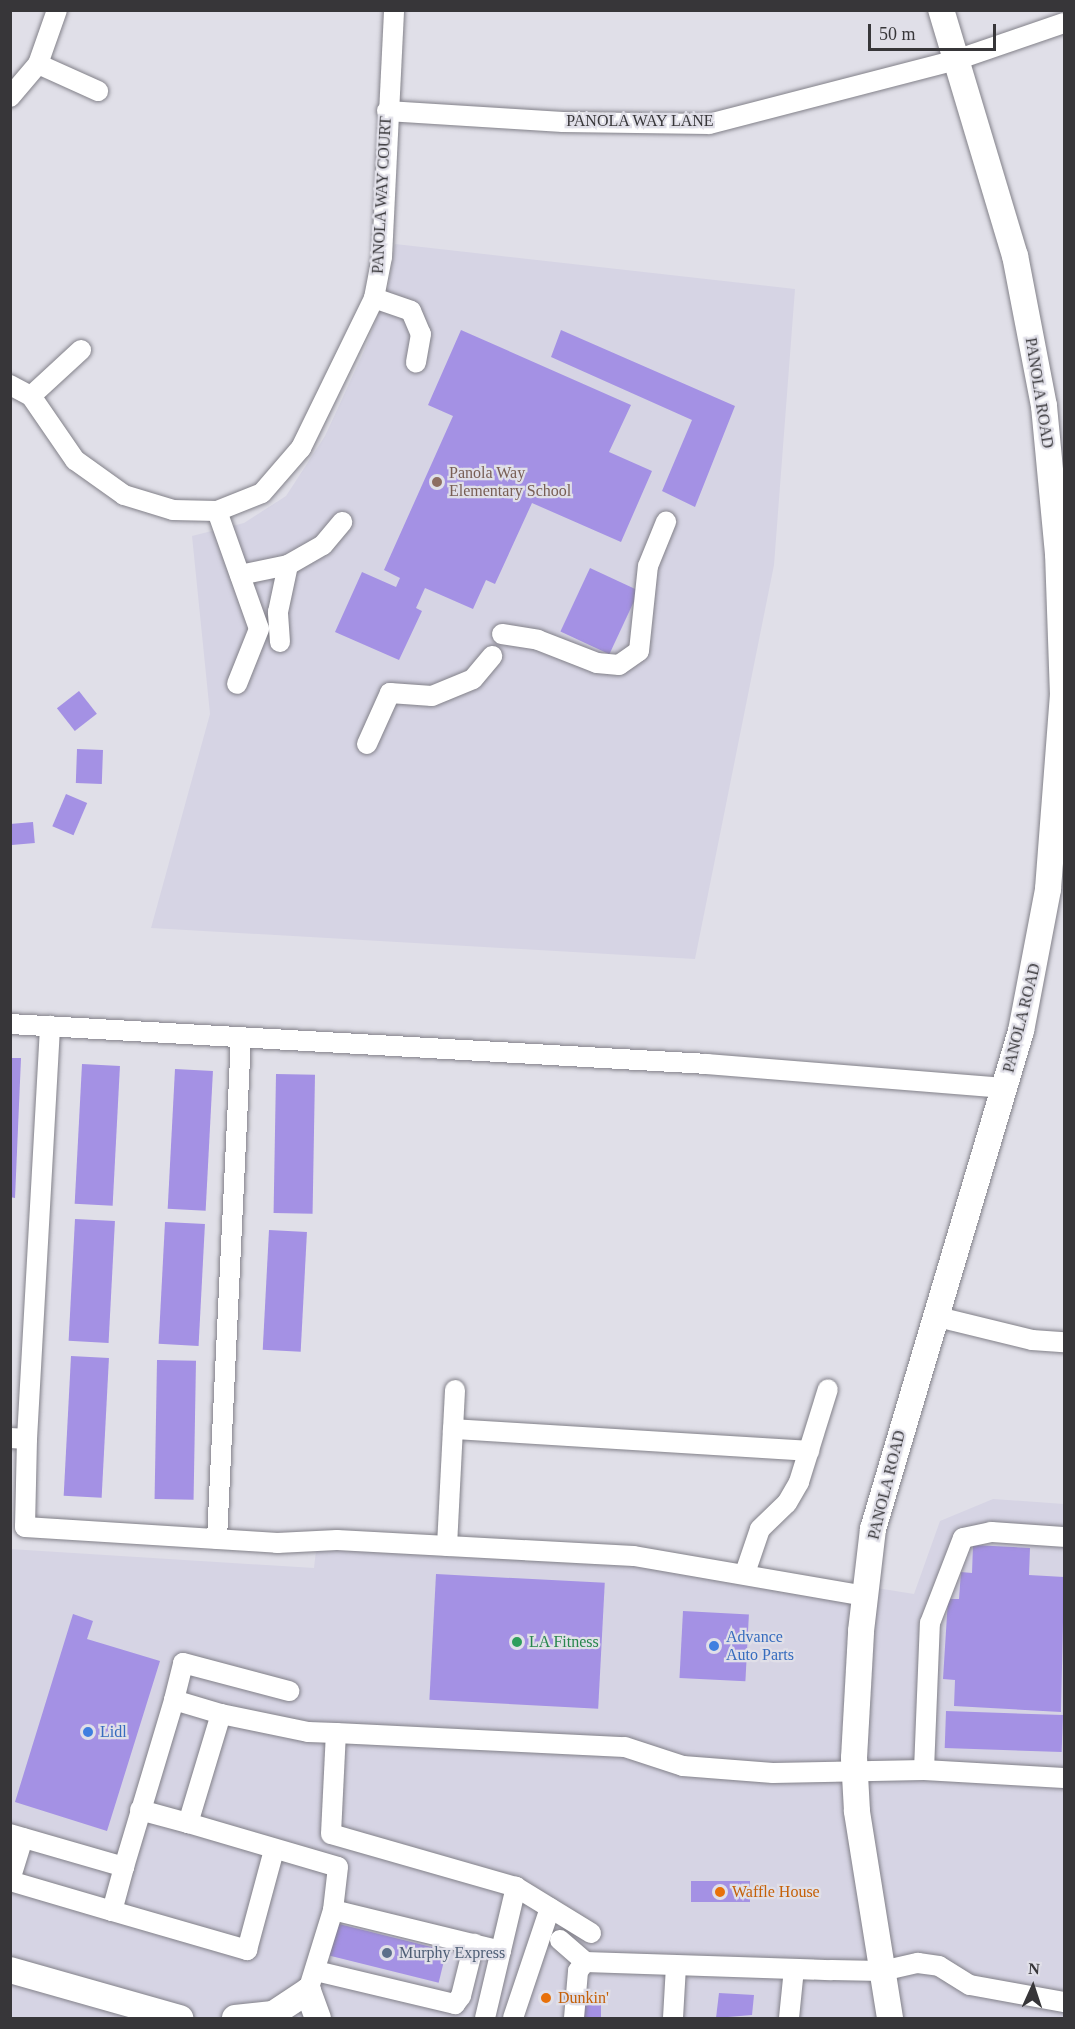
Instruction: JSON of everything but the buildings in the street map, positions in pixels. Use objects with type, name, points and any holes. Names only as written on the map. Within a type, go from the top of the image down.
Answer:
[{"type":"main road","name":"PANOLA ROAD","points":[[890,2019],[857,1811],[855,1771],[865,1596],[873,1528],[888,1471],[938,1317],[1026,1008],[1048,889],[1064,696],[1058,554],[1044,406],[1015,256],[941,10]]},
{"type":"main road","points":[[10,1970],[180,2019]]},
{"type":"main road","points":[[235,2019],[273,2014],[312,1981]]},
{"type":"main road","points":[[312,1981],[318,2019]]},
{"type":"street","points":[[10,97],[38,64],[57,10]]},
{"type":"street","name":"PANOLA WAY COURT","points":[[217,511],[262,493],[301,448],[375,298],[382,257],[387,111],[394,10]]},
{"type":"street","name":"PANOLA WAY LANE","points":[[387,111],[563,122],[709,124],[956,60],[1065,23]]},
{"type":"street","points":[[38,64],[98,91]]},
{"type":"street","points":[[375,298],[411,311],[421,334],[416,363]]},
{"type":"street","points":[[31,396],[81,350]]},
{"type":"street","points":[[10,385],[31,396],[75,460],[124,495],[173,510],[217,511],[259,629],[237,684]]},
{"type":"street","points":[[240,574],[288,565],[322,546],[342,522]]},
{"type":"street","points":[[501,634],[538,640],[597,663],[619,664],[632,656],[639,651],[648,566],[666,522]]},
{"type":"street","points":[[280,642],[278,612],[288,565]]},
{"type":"street","points":[[367,744],[390,693],[432,696],[473,679],[492,656]]},
{"type":"street","points":[[10,1024],[707,1064],[1004,1088]]},
{"type":"street","points":[[50,1026],[19,1438],[18,1526],[218,1539],[447,1546],[634,1557],[746,1573],[865,1596]]},
{"type":"street","points":[[218,1539],[241,1038]]},
{"type":"street","points":[[938,1317],[1032,1340],[1065,1342]]},
{"type":"street","points":[[746,1573],[760,1529],[787,1503],[809,1451],[828,1389]]},
{"type":"street","points":[[447,1546],[455,1390]]},
{"type":"street","points":[[453,1429],[809,1451]]},
{"type":"street","points":[[924,1770],[930,1623],[963,1538],[991,1532],[1065,1537]]},
{"type":"street","points":[[112,1911],[183,1663],[289,1691]]},
{"type":"street","points":[[174,1700],[221,1714],[308,1732],[624,1747],[683,1766],[727,1770],[924,1770],[1065,1778]]},
{"type":"street","points":[[188,1823],[221,1714]]},
{"type":"street","points":[[336,1733],[331,1834],[516,1887],[591,1933]]},
{"type":"street","points":[[140,1810],[274,1851],[338,1867]]},
{"type":"street","points":[[124,1867],[17,1836],[10,1881],[247,1950],[274,1851]]},
{"type":"street","points":[[344,1838],[333,1910],[312,1981],[454,2004],[461,1996],[474,1944]]},
{"type":"street","points":[[485,2019],[516,1887]]},
{"type":"street","points":[[513,2019],[534,1946],[550,1908]]},
{"type":"street","points":[[333,1910],[501,1951]]},
{"type":"street","points":[[560,1940],[567,1918]]},
{"type":"street","points":[[560,1940],[585,1962],[882,1971],[918,1963],[939,1966],[970,1985],[1065,2002]]},
{"type":"street","points":[[534,1946],[560,1940]]},
{"type":"street","points":[[574,2019],[578,1971],[585,1962]]},
{"type":"street","points":[[673,2019],[676,1966]]},
{"type":"street","points":[[789,2019],[794,1969]]},
{"type":"shaded area","points":[[395,244],[795,289],[774,565],[695,959],[151,928],[210,714],[192,536],[244,523],[286,496],[325,436],[364,351],[388,289]]},
{"type":"shaded area","points":[[993,1499],[1064,1504],[1064,2018],[11,2018],[10,1549],[314,1568],[318,1532],[703,1560],[914,1594],[940,1521]]},
{"type":"place","name":"Panola Way Elementary School","points":[[437,482]]},
{"type":"place","name":"LA Fitness","points":[[517,1642]]},
{"type":"place","name":"Advance Auto Parts","points":[[714,1646]]},
{"type":"place","name":"Lidl","points":[[88,1732]]},
{"type":"place","name":"Waffle House","points":[[720,1892]]},
{"type":"place","name":"Murphy Express","points":[[387,1953]]},
{"type":"place","name":"Dunkin'","points":[[546,1998]]}]
